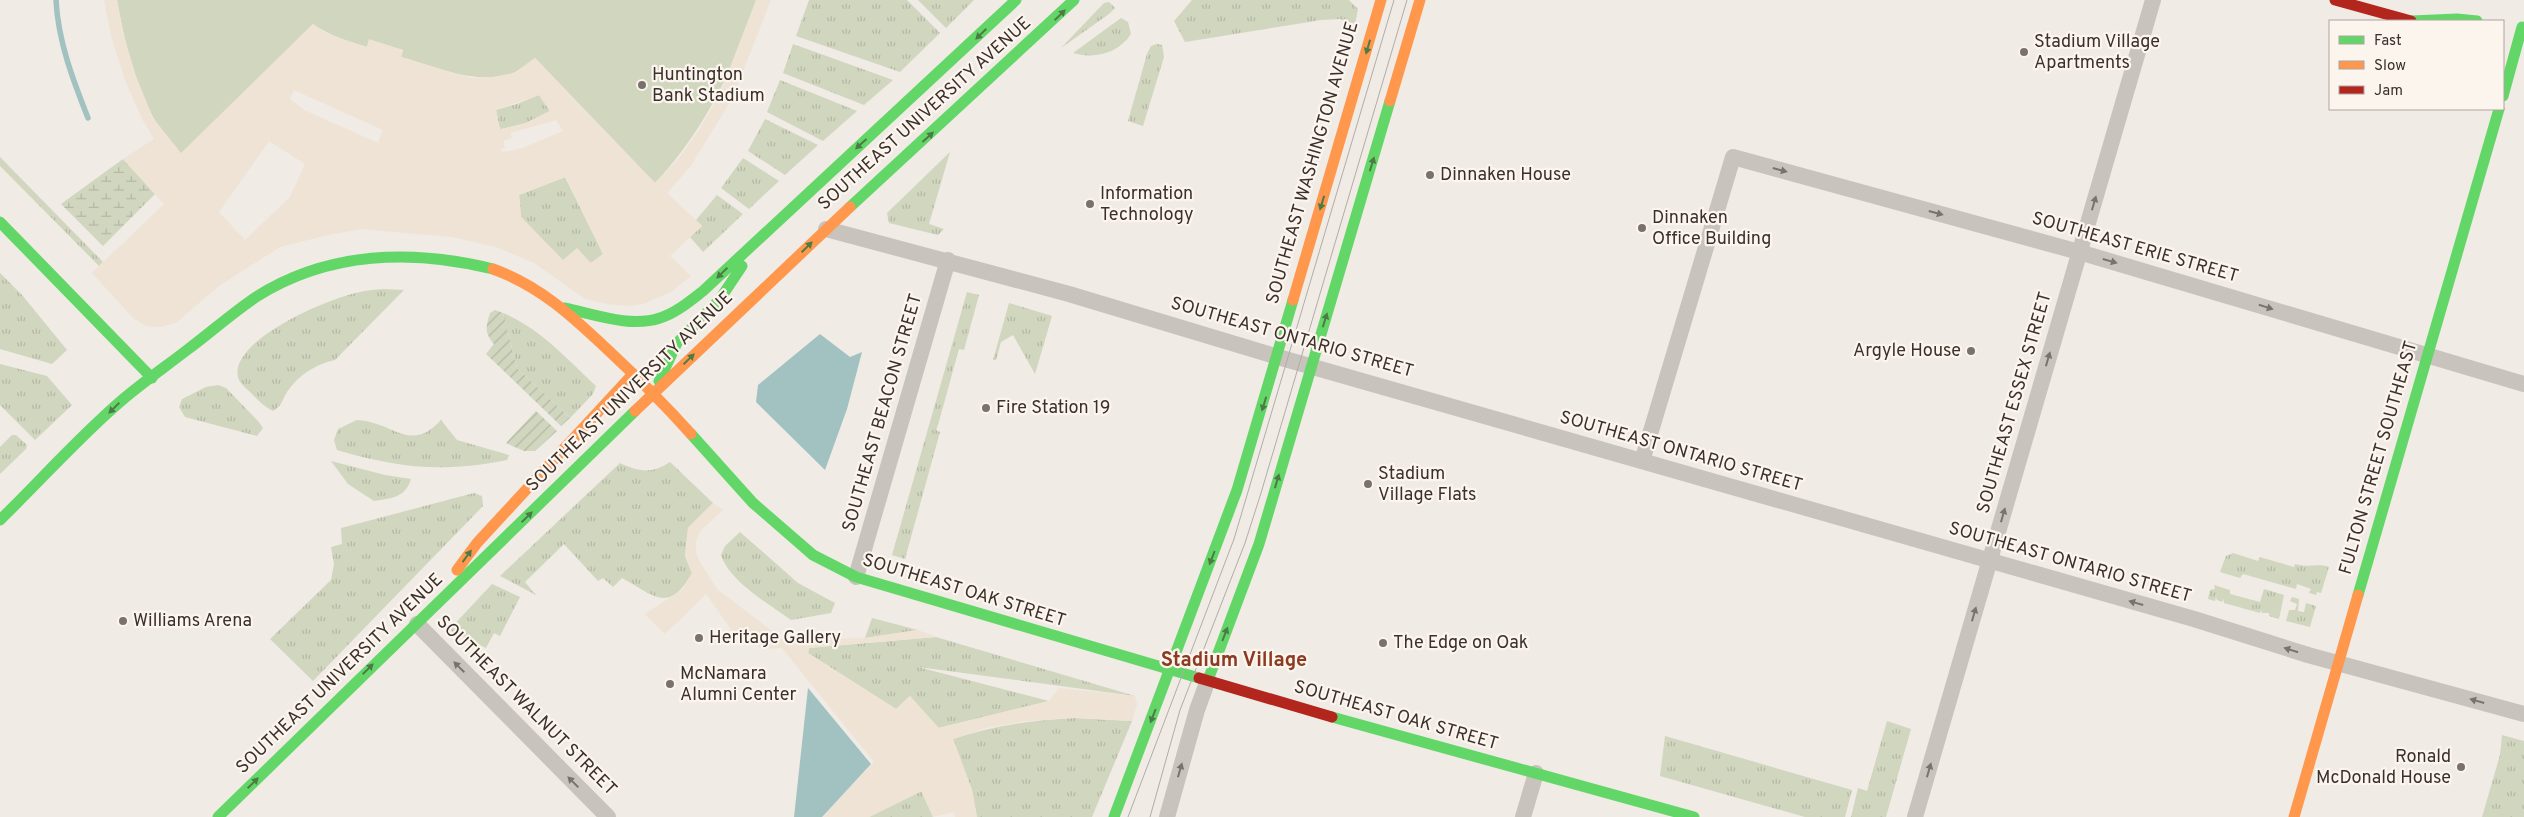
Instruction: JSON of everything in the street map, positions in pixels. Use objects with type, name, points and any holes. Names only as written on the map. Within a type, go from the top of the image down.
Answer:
[{"type":"street","name":"SOUTHEAST UNIVERSITY AVENUE","points":[[564,308],[620,318],[653,320],[676,311],[703,291],[770,227],[957,57],[1016,0]]},
{"type":"street","name":"SOUTHEAST UNIVERSITY AVENUE","points":[[218,817],[826,228],[1016,57],[1074,0]]},
{"type":"street","name":"SOUTHEAST WASHINGTON AVENUE","points":[[1114,817],[1234,498],[1278,357],[1381,0]]},
{"type":"street","points":[[1166,817],[1197,710],[1259,544],[1420,0]]},
{"type":"street","name":"SOUTHEAST ESSEX STREET","points":[[1915,817],[2153,0]]},
{"type":"street","points":[[2335,0],[2407,20]]},
{"type":"street","points":[[2434,20],[2467,20]]},
{"type":"street","points":[[2504,92],[2519,26]]},
{"type":"street","name":"FULTON STREET SOUTHEAST","points":[[2294,817],[2499,110]]},
{"type":"street","name":"SOUTHEAST ERIE STREET","points":[[1642,461],[1733,157],[2079,252],[2524,384]]},
{"type":"street","points":[[0,222],[152,378]]},
{"type":"street","points":[[654,393],[677,342],[720,299],[770,227]]},
{"type":"street","name":"SOUTHEAST ONTARIO STREET","points":[[826,228],[948,260],[1153,318],[1278,357],[2524,714]]},
{"type":"street","name":"SOUTHEAST OAK STREET","points":[[0,520],[121,401],[200,339],[258,297],[306,273],[341,263],[379,256],[419,256],[457,260],[495,270],[533,288],[564,308],[654,393],[754,503],[813,554],[856,577],[1335,718],[1694,817]]},
{"type":"street","name":"SOUTHEAST BEACON STREET","points":[[856,577],[948,260]]},
{"type":"street","points":[[417,624],[477,543],[634,374]]},
{"type":"street","name":"SOUTHEAST WALNUT STREET","points":[[417,624],[608,817]]},
{"type":"street","points":[[1523,817],[1536,773]]},
{"type":"green space","name":"Huntington Bank Stadium","points":[[117,0],[756,0],[738,50],[716,97],[689,142],[655,183],[535,58],[513,73],[499,76],[485,77],[457,74],[401,57],[403,50],[369,40],[367,47],[353,43],[313,24],[181,154],[156,122],[140,89],[126,45]]},
{"type":"green space","points":[[809,0],[907,0],[940,33],[900,72],[796,36]]},
{"type":"green space","points":[[918,0],[974,0],[946,28]]},
{"type":"green space","points":[[1192,0],[1349,0],[1358,9],[1355,24],[1340,19],[1321,20],[1185,42],[1174,21]]},
{"type":"green space","points":[[1109,2],[1115,8],[1109,14],[1061,48],[1104,3]]},
{"type":"green space","points":[[1121,18],[1128,22],[1131,34],[1126,41],[1112,50],[1097,55],[1073,53]]},
{"type":"green space","points":[[793,44],[893,80],[864,105],[783,73]]},
{"type":"green space","points":[[1162,45],[1164,57],[1143,126],[1128,121],[1147,54],[1151,46]]},
{"type":"green space","points":[[780,80],[857,111],[823,141],[767,112]]},
{"type":"green space","points":[[539,95],[550,111],[526,123],[500,130],[496,110]]},
{"type":"green space","points":[[765,119],[818,145],[785,175],[748,151]]},
{"type":"green space","points":[[950,152],[929,224],[944,229],[938,235],[889,223],[887,213]]},
{"type":"green space","points":[[0,157],[103,262],[99,266],[0,166]]},
{"type":"green space","points":[[743,158],[779,181],[749,209],[721,188]]},
{"type":"green space","points":[[123,159],[155,194],[103,246],[61,204]]},
{"type":"green space","points":[[565,177],[603,254],[591,263],[563,261],[521,217],[519,195]]},
{"type":"green space","points":[[717,195],[743,214],[703,252],[690,237],[702,226],[696,220]]},
{"type":"green space","points":[[0,273],[22,295],[67,350],[52,364],[0,349]]},
{"type":"green space","points":[[383,289],[404,290],[335,360],[314,367],[296,380],[280,405],[273,411],[261,403],[240,381],[238,377],[239,363],[249,349],[265,335],[285,322],[327,302],[363,291]]},
{"type":"green space","points":[[967,292],[979,295],[964,350],[959,349],[936,430],[940,432],[905,559],[892,555]]},
{"type":"green space","points":[[1009,303],[1052,316],[1035,374],[1013,335],[1001,342],[996,360],[993,360]]},
{"type":"green space","points":[[495,310],[503,313],[517,368],[570,418],[561,426],[486,354],[494,344],[487,329],[490,313]]},
{"type":"green space","points":[[503,313],[516,319],[541,336],[596,386],[593,394],[570,418],[517,368]]},
{"type":"green space","points":[[0,364],[47,376],[72,405],[35,440],[0,405]]},
{"type":"green space","points":[[218,385],[226,388],[258,421],[263,428],[257,436],[185,417],[179,407],[182,399],[206,387]]},
{"type":"green space","points":[[536,411],[557,431],[535,451],[524,451],[506,443]]},
{"type":"green space","points":[[357,420],[370,422],[401,434],[420,435],[430,430],[441,420],[457,440],[509,455],[507,460],[484,464],[421,467],[380,461],[337,450],[334,440],[338,429]]},
{"type":"green space","points":[[12,435],[16,435],[27,445],[26,449],[0,474],[0,447]]},
{"type":"green space","points":[[331,461],[385,475],[411,479],[401,494],[392,498],[374,501],[348,484]]},
{"type":"green space","points":[[670,462],[713,503],[688,528],[685,556],[692,573],[684,586],[676,594],[661,598],[644,591],[622,578],[613,587],[603,578],[598,581],[564,544],[525,582],[536,595],[500,576],[620,463],[639,470],[651,470]]},
{"type":"green space","points":[[474,493],[482,496],[483,506],[313,681],[270,639],[331,580],[334,564],[331,547],[342,544],[341,528]]},
{"type":"green space","points":[[740,532],[798,583],[835,603],[831,613],[791,620],[741,583],[725,565],[721,555],[725,546]]},
{"type":"green space","points":[[2233,553],[2258,561],[2260,557],[2294,567],[2295,564],[2329,567],[2321,593],[2317,592],[2316,595],[2309,593],[2311,589],[2297,584],[2296,589],[2243,574],[2240,578],[2220,572],[2226,556]]},
{"type":"green space","points":[[492,584],[520,597],[500,636],[494,633],[486,648],[449,630]]},
{"type":"green space","points":[[2214,585],[2230,590],[2230,594],[2260,602],[2264,589],[2284,595],[2279,619],[2269,616],[2269,613],[2262,613],[2261,610],[2260,613],[2224,603],[2223,598],[2222,602],[2217,600],[2216,597],[2215,601],[2208,599],[2210,590],[2215,589]]},
{"type":"green space","points":[[2292,597],[2299,599],[2298,611],[2304,612],[2306,603],[2316,606],[2310,627],[2286,621],[2289,610],[2295,610],[2297,604],[2290,601]]},
{"type":"green space","points":[[872,618],[918,630],[865,638]]},
{"type":"green space","points":[[936,637],[1135,696],[918,667],[1049,701],[938,728],[910,696],[896,709],[808,653],[809,648]]},
{"type":"green space","points":[[1074,718],[1132,721],[1092,817],[977,817],[972,790],[953,739],[1013,724]]},
{"type":"green space","points":[[1887,721],[1911,729],[1886,817],[1851,817],[1858,788],[1867,791]]},
{"type":"green space","points":[[2502,735],[2524,741],[2524,817],[2482,817],[2500,755]]},
{"type":"green space","points":[[1665,736],[1852,790],[1845,817],[1805,817],[1660,776]]},
{"type":"green space","points":[[922,791],[933,817],[869,817]]},
{"type":"shaded area","points":[[104,0],[117,0],[123,33],[136,76],[153,118],[181,153],[313,24],[326,33],[342,39],[367,47],[369,39],[403,50],[401,57],[471,78],[514,73],[535,58],[655,183],[679,158],[700,128],[720,93],[756,0],[771,0],[732,99],[690,167],[667,193],[702,226],[670,256],[691,276],[671,292],[643,304],[628,306],[585,299],[534,263],[496,247],[452,237],[361,229],[280,247],[219,286],[177,322],[162,327],[146,326],[133,318],[92,273],[164,204],[123,159],[154,139],[142,119],[125,80],[111,36]],"holes":[[[294,90],[383,130],[378,143],[304,110],[290,99]],[[539,95],[550,111],[526,123],[500,129],[496,110]],[[556,120],[563,131],[520,149],[502,152],[501,149],[505,148],[503,141],[512,138],[510,133]],[[269,141],[305,164],[290,197],[245,240],[219,212]],[[566,177],[603,254],[591,263],[577,248],[563,260],[521,217],[519,195]]]},
{"type":"shaded area","points":[[713,503],[723,510],[701,530],[696,541],[696,553],[700,562],[717,589],[785,641],[865,638],[918,630],[936,637],[809,648],[808,653],[896,709],[910,696],[939,728],[1049,701],[1059,688],[1135,696],[1137,704],[1132,721],[1074,718],[1027,721],[986,728],[953,739],[972,790],[977,817],[955,817],[954,812],[933,817],[921,791],[869,817],[820,817],[874,762],[782,648],[765,649],[738,639],[706,594],[665,634],[645,614],[683,589],[692,573],[685,556],[688,528]]},
{"type":"water","points":[[820,334],[850,357],[862,352],[847,409],[825,470],[756,402],[758,385]]},
{"type":"water","points":[[808,688],[871,764],[822,817],[794,817]]},
{"type":"waterway","points":[[56,0],[63,45],[88,118]]},
{"type":"tram line","points":[[1128,817],[1234,539],[1394,0]]},
{"type":"tram line","points":[[1150,817],[1180,710],[1245,543],[1261,493],[1407,0]]},
{"type":"traffic: fast","points":[[564,308],[612,319],[637,322],[660,318],[683,306],[703,291],[1016,0]]},
{"type":"traffic: fast","points":[[850,207],[1074,0]]},
{"type":"traffic: fast","points":[[2434,20],[2467,20]]},
{"type":"traffic: fast","points":[[2504,92],[2522,27]]},
{"type":"traffic: fast","points":[[1208,680],[1259,544],[1390,101]]},
{"type":"traffic: fast","points":[[2358,595],[2499,110]]},
{"type":"traffic: fast","points":[[0,222],[152,378]]},
{"type":"traffic: fast","points":[[0,520],[75,444],[121,401],[247,303],[284,282],[312,270],[372,258],[432,258],[493,269]]},
{"type":"traffic: fast","points":[[659,381],[677,343],[720,299],[742,266]]},
{"type":"traffic: fast","points":[[1114,817],[1237,490],[1293,300]]},
{"type":"traffic: fast","points":[[218,817],[635,411]]},
{"type":"traffic: fast","points":[[691,434],[753,503],[813,555],[856,577],[1199,678]]},
{"type":"traffic: fast","points":[[1332,717],[1694,817]]},
{"type":"traffic: slow","points":[[1293,300],[1381,0]]},
{"type":"traffic: slow","points":[[1390,101],[1420,0]]},
{"type":"traffic: slow","points":[[635,411],[850,207]]},
{"type":"traffic: slow","points":[[493,269],[526,284],[555,303],[595,337],[691,434]]},
{"type":"traffic: slow","points":[[457,570],[477,543],[633,374]]},
{"type":"traffic: slow","points":[[2294,817],[2358,595]]},
{"type":"traffic: jam","points":[[2335,0],[2407,20]]},
{"type":"traffic: jam","points":[[1199,678],[1332,717]]},
{"type":"place","name":"Stadium Village Apartments","points":[[2024,52]]},
{"type":"place","name":"Huntington Bank Stadium","points":[[642,85]]},
{"type":"place","name":"Dinnaken House","points":[[1430,175]]},
{"type":"place","name":"Information Technology","points":[[1090,204]]},
{"type":"place","name":"Dinnaken Office Building","points":[[1642,228]]},
{"type":"place","name":"Argyle House","points":[[1971,351]]},
{"type":"place","name":"Fire Station 19","points":[[986,408]]},
{"type":"place","name":"Stadium Village Flats","points":[[1368,484]]},
{"type":"place","name":"Williams Arena","points":[[123,621]]},
{"type":"place","name":"Heritage Gallery","points":[[699,638]]},
{"type":"place","name":"The Edge on Oak","points":[[1383,643]]},
{"type":"place","name":"McNamara Alumni Center","points":[[670,684]]},
{"type":"place","name":"Ronald McDonald House","points":[[2461,767]]},
{"type":"district","name":"Stadium Village","points":[[1234,661]]}]
